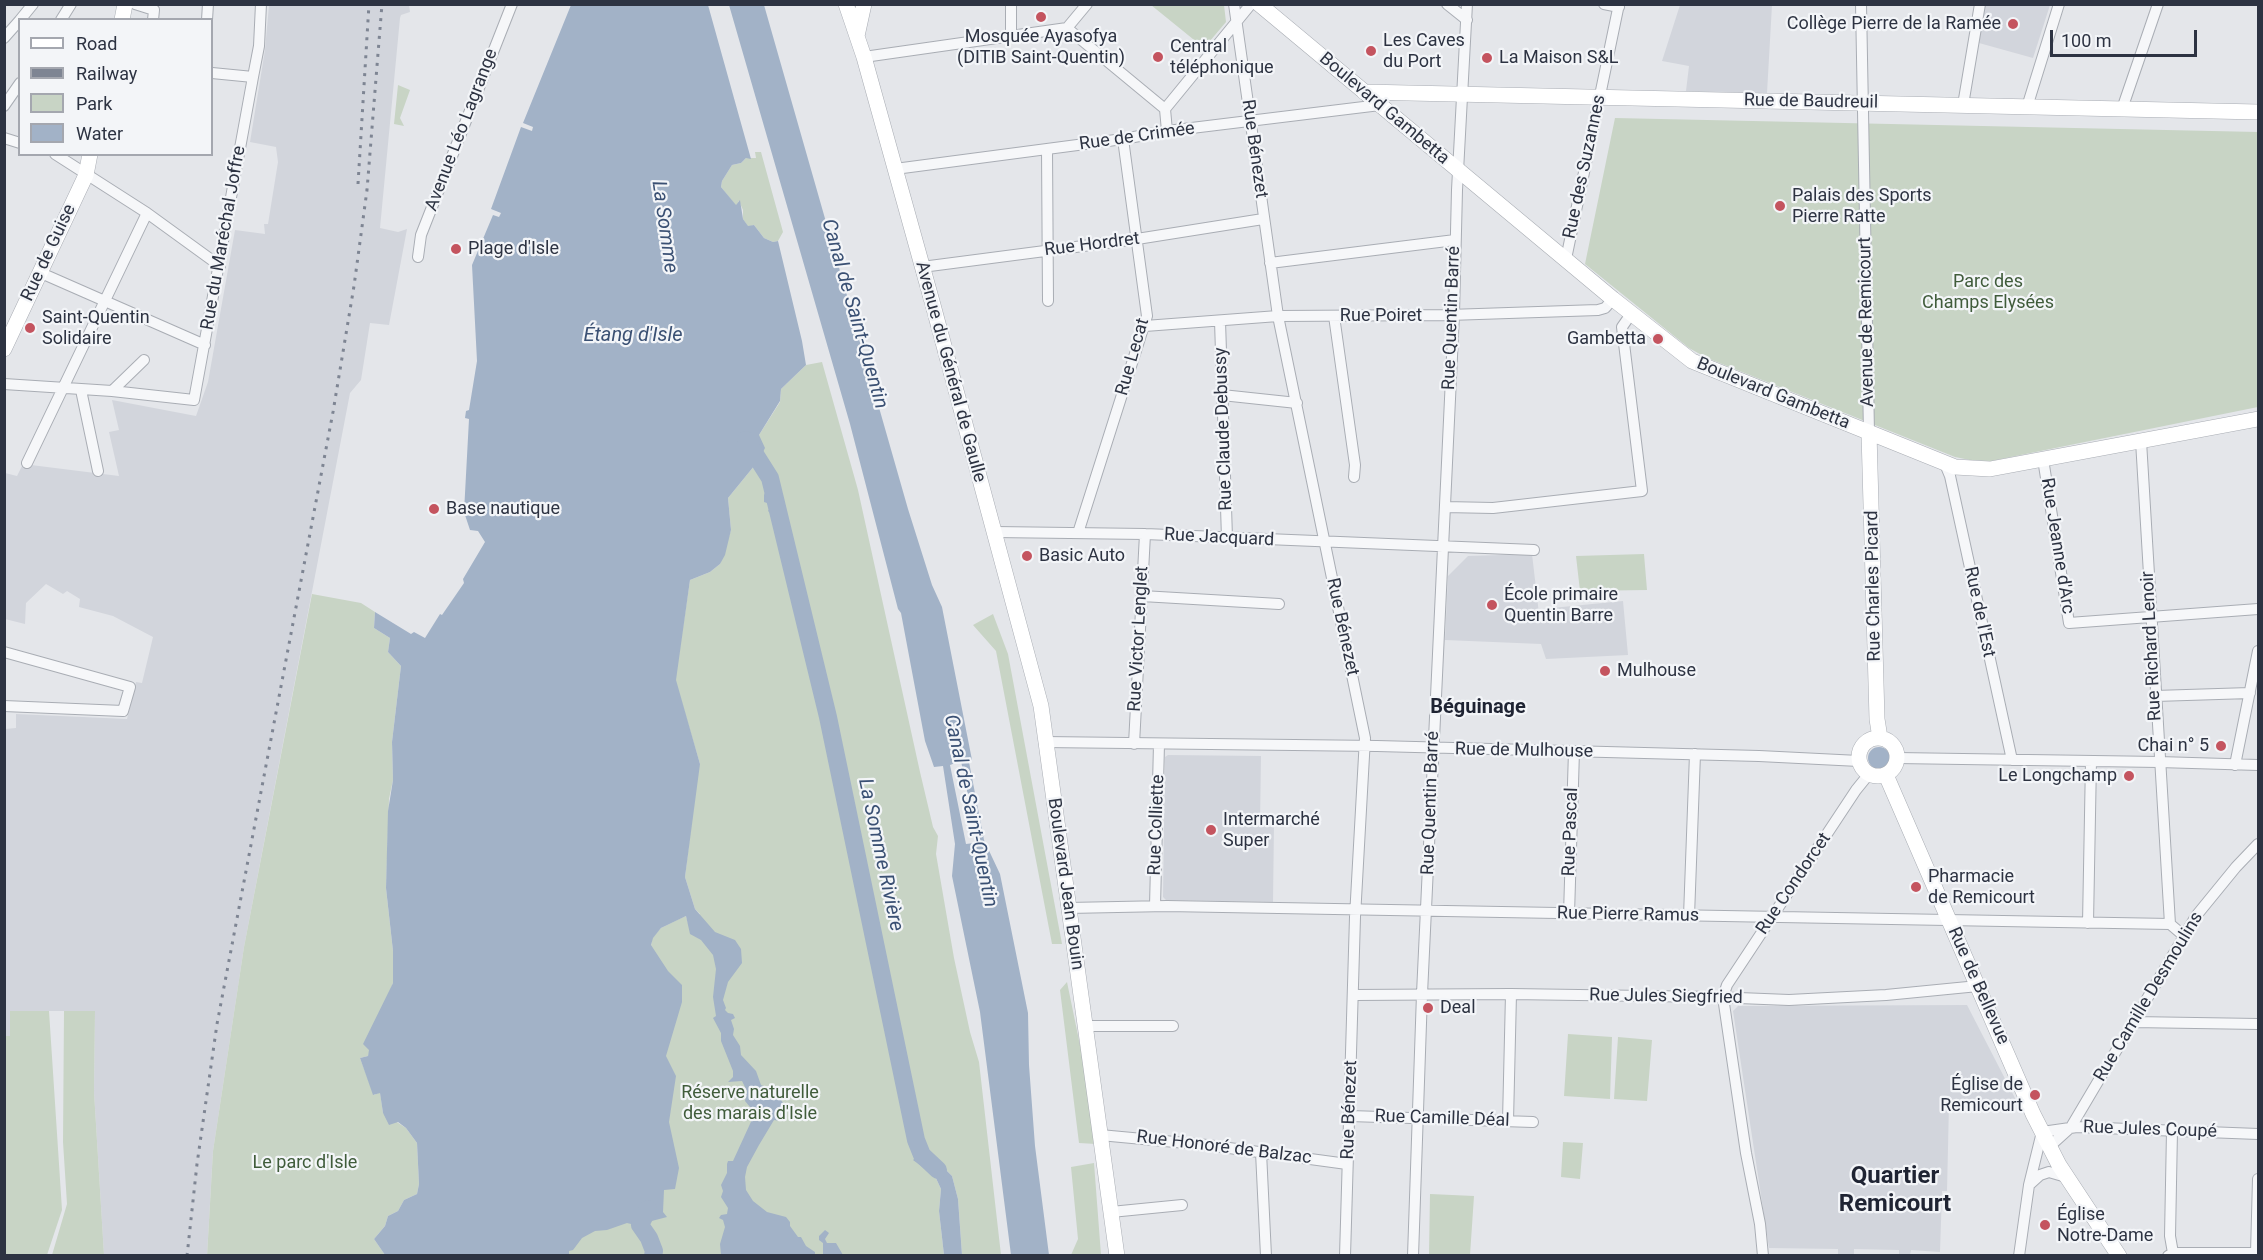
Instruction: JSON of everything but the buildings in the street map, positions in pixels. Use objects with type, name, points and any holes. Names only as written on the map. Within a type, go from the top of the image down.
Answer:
[{"type":"main road","name":"Avenue du Général de Gaulle","points":[[846,4],[864,57],[995,532],[1041,706],[1044,742]]},
{"type":"main road","points":[[858,36],[864,4]]},
{"type":"main road","name":"Boulevard Gambetta","points":[[1258,4],[1631,314],[1692,361],[1945,464],[1990,469],[2259,418]]},
{"type":"main road","name":"Rue de Baudreuil","points":[[1364,92],[2259,112]]},
{"type":"main road","points":[[1401,123],[1393,110],[1395,102],[1413,93]]},
{"type":"main road","name":"Rue de Guise","points":[[4,349],[86,175],[90,156]]},
{"type":"main road","name":"Rue Charles Picard","points":[[1869,433],[1877,719],[1880,738]]},
{"type":"main road","points":[[1880,738],[1894,747],[1897,758],[1894,768],[1886,775],[1880,776],[1869,774],[1859,761],[1860,750],[1864,745],[1868,741],[1880,738]]},
{"type":"main road","name":"Boulevard Jean Bouin","points":[[1044,742],[1117,1256]]},
{"type":"main road","name":"Rue de Bellevue","points":[[1886,775],[2042,1132],[2066,1177],[2119,1256]]},
{"type":"street","points":[[22,18],[33,4]]},
{"type":"street","points":[[62,18],[71,4]]},
{"type":"street","points":[[135,4],[154,11]]},
{"type":"street","name":"Rue du Maréchal Joffre","points":[[112,391],[194,400],[254,77],[259,46],[261,4]]},
{"type":"street","name":"Avenue Léo Lagrange","points":[[418,257],[421,235],[512,4]]},
{"type":"street","points":[[1011,4],[1011,36]]},
{"type":"street","points":[[864,57],[1067,28],[1087,4]]},
{"type":"street","name":"Rue Bénezet","points":[[1234,4],[1235,24],[1278,316],[1365,738],[1356,910],[1345,1256]]},
{"type":"street","points":[[1167,131],[1165,109],[1251,4]]},
{"type":"street","points":[[1447,4],[1467,20]]},
{"type":"street","name":"Rue Quentin Barré","points":[[1413,1256],[1422,994],[1467,4]]},
{"type":"street","points":[[1604,4],[1619,6]]},
{"type":"street","name":"Avenue de Remicourt","points":[[1862,4],[1869,433]]},
{"type":"street","points":[[1963,105],[1980,4]]},
{"type":"street","points":[[2027,107],[2060,4]]},
{"type":"street","points":[[2122,109],[2158,4]]},
{"type":"street","name":"Rue des Suzannes","points":[[1566,259],[1619,6]]},
{"type":"street","points":[[4,38],[18,22]]},
{"type":"street","points":[[1067,28],[1165,109]]},
{"type":"street","points":[[213,73],[254,77]]},
{"type":"street","points":[[6,101],[18,86]]},
{"type":"street","name":"Rue de Crimée","points":[[895,170],[1167,131],[1380,105]]},
{"type":"street","name":"Rue Lecat","points":[[1078,533],[1147,316],[1123,139]]},
{"type":"street","points":[[1047,149],[1048,301]]},
{"type":"street","points":[[58,156],[147,213],[220,266]]},
{"type":"street","points":[[27,463],[147,213]]},
{"type":"street","name":"Rue Hordret","points":[[921,267],[1137,239],[1263,219]]},
{"type":"street","points":[[1270,263],[1455,240]]},
{"type":"street","points":[[40,273],[205,345]]},
{"type":"street","name":"Rue Poiret","points":[[1145,326],[1278,316],[1598,310],[1605,308],[1613,299]]},
{"type":"street","points":[[1445,507],[1493,508],[1642,491],[1622,327],[1631,314]]},
{"type":"street","points":[[1334,316],[1355,465],[1354,477]]},
{"type":"street","name":"Rue Claude Debussy","points":[[1220,321],[1227,538]]},
{"type":"street","points":[[4,384],[112,391],[144,360]]},
{"type":"street","points":[[81,390],[98,471]]},
{"type":"street","points":[[1222,395],[1297,403]]},
{"type":"street","name":"Rue Richard Lenoir","points":[[2141,441],[2170,924]]},
{"type":"street","name":"Rue Jeanne d'Arc","points":[[2043,459],[2069,623],[2151,616]]},
{"type":"street","name":"Rue de l'Est","points":[[1945,464],[1950,476],[2012,759]]},
{"type":"street","name":"Rue Jacquard","points":[[995,532],[1145,534],[1534,550]]},
{"type":"street","name":"Rue Victor Lenglet","points":[[1134,744],[1145,534]]},
{"type":"street","points":[[1142,596],[1279,604]]},
{"type":"street","points":[[2151,616],[2259,609]]},
{"type":"street","points":[[2235,765],[2259,651]]},
{"type":"street","points":[[4,652],[130,687],[123,711],[4,706]]},
{"type":"street","points":[[2155,696],[2250,693]]},
{"type":"street","name":"Rue de Mulhouse","points":[[1044,742],[1364,746],[1695,754],[1859,761]]},
{"type":"street","name":"Rue Colliette","points":[[1155,906],[1159,744]]},
{"type":"street","name":"Rue Pascal","points":[[1569,914],[1574,751]]},
{"type":"street","points":[[1689,916],[1695,754]]},
{"type":"street","points":[[1897,758],[2259,765]]},
{"type":"street","points":[[2088,923],[2091,761]]},
{"type":"street","name":"Rue Condorcet","points":[[1723,997],[1727,985],[1856,790],[1869,774]]},
{"type":"street","name":"Rue Camille Desmoulins","points":[[2050,1146],[2071,1128],[2196,916],[2259,844]]},
{"type":"street","name":"Rue Pierre Ramus","points":[[1068,908],[1155,906],[2170,924]]},
{"type":"street","points":[[2170,924],[2184,936]]},
{"type":"street","name":"Rue Jules Siegfried","points":[[1354,995],[1511,994],[1789,1000],[1886,995],[1978,986]]},
{"type":"street","points":[[1508,1121],[1511,994]]},
{"type":"street","points":[[1723,997],[1746,1153],[1760,1224],[1762,1256]]},
{"type":"street","points":[[2133,1022],[2259,1024]]},
{"type":"street","points":[[1085,1026],[1173,1026]]},
{"type":"street","name":"Rue Camille Déal","points":[[1350,1116],[1533,1122]]},
{"type":"street","name":"Rue Jules Coupé","points":[[2042,1132],[2071,1128],[2259,1134]]},
{"type":"street","points":[[2172,1131],[2170,1254],[2257,1253],[2259,1179]]},
{"type":"street","points":[[2019,1256],[2029,1185],[2042,1132]]},
{"type":"street","name":"Rue Honoré de Balzac","points":[[1100,1135],[1207,1144],[1347,1164]]},
{"type":"street","points":[[1261,1152],[1266,1256]]},
{"type":"street","points":[[2029,1185],[2040,1175],[2049,1172],[2066,1177]]},
{"type":"street","points":[[1111,1212],[1182,1205]]},
{"type":"shaded area","points":[[269,5],[409,5],[410,12],[401,15],[400,18],[380,228],[398,232],[407,229],[389,325],[370,323],[361,380],[350,393],[244,947],[213,1151],[207,1255],[104,1255],[94,1092],[95,1011],[10,1011],[10,1037],[5,1036],[5,729],[16,728],[16,714],[127,719],[136,682],[142,683],[153,637],[113,616],[79,607],[80,599],[67,591],[63,594],[46,584],[26,603],[25,624],[5,619],[4,475],[5,473],[17,476],[23,464],[119,476],[109,432],[119,430],[112,400],[196,416],[208,382],[235,230],[265,234],[264,224],[268,224],[278,162],[276,147],[250,142],[265,50]]},
{"type":"shaded area","points":[[1680,5],[1772,5],[1767,93],[1686,91],[1689,66],[1662,61]]},
{"type":"shaded area","name":"Collège Pierre de la Ramée","points":[[1985,5],[2050,5],[2033,58],[1979,43]]},
{"type":"shaded area","name":"École primaire Quentin Barre","points":[[1532,554],[1539,614],[1552,608],[1623,601],[1628,655],[1546,659],[1541,644],[1445,640],[1448,576],[1468,556]]},
{"type":"shaded area","points":[[1168,755],[1261,756],[1260,824],[1274,824],[1273,902],[1166,900],[1163,897],[1165,757]]},
{"type":"shaded area","points":[[1967,1005],[2017,1102],[1949,1104],[1947,1191],[1942,1191],[1940,1252],[1911,1250],[1910,1255],[1899,1256],[1899,1250],[1854,1249],[1854,1255],[1838,1256],[1838,1249],[1769,1248],[1733,1011],[1738,1006]]},
{"type":"green space","points":[[1151,5],[1224,5],[1226,22],[1204,48]]},
{"type":"green space","points":[[398,85],[410,90],[400,118],[404,126],[394,124]]},
{"type":"green space","name":"Parc des Champs Elysées","points":[[1615,118],[2258,132],[2258,407],[1991,461],[1970,460],[1955,457],[1707,358],[1689,348],[1585,264]]},
{"type":"green space","points":[[755,152],[761,152],[783,232],[778,241],[773,242],[764,238],[754,225],[748,227],[743,219],[743,210],[739,201],[736,206],[721,187],[732,165],[741,163],[746,158],[756,158]]},
{"type":"green space","name":"Réserve naturelle des marais d'Isle","points":[[822,362],[858,490],[920,772],[933,827],[938,836],[936,854],[954,958],[979,1062],[1001,1255],[962,1255],[958,1199],[952,1176],[925,1149],[928,1171],[935,1176],[941,1189],[939,1211],[944,1255],[443,1256],[651,946],[652,938],[661,928],[679,919],[686,916],[688,923],[700,914],[695,909],[685,877],[695,773],[700,764],[675,680],[690,580],[710,572],[720,564],[731,530],[728,498],[759,460],[759,435],[780,402],[781,389],[806,365]]},
{"type":"green space","points":[[1644,554],[1647,590],[1580,591],[1576,556]]},
{"type":"green space","name":"Le parc d'Isle","points":[[312,594],[361,603],[375,612],[374,628],[390,638],[388,652],[401,666],[392,742],[393,780],[389,799],[386,888],[393,951],[393,983],[368,1056],[360,1058],[374,1095],[380,1092],[383,1113],[406,1128],[417,1143],[419,1184],[417,1194],[404,1200],[398,1211],[388,1216],[385,1226],[374,1239],[385,1255],[207,1256],[213,1151],[244,947]]},
{"type":"green space","points":[[993,614],[1008,654],[1062,944],[1052,944],[996,651],[973,625]]},
{"type":"green space","points":[[1067,982],[1096,1144],[1079,1143],[1060,990]]},
{"type":"green space","points":[[10,1011],[49,1011],[62,1210],[47,1255],[5,1255],[4,1036],[10,1036]]},
{"type":"green space","points":[[64,1011],[95,1011],[94,1092],[104,1255],[52,1255],[67,1204],[63,1142]]},
{"type":"green space","points":[[1568,1034],[1612,1037],[1610,1099],[1564,1096]]},
{"type":"green space","points":[[1618,1037],[1652,1040],[1647,1101],[1614,1099]]},
{"type":"green space","points":[[1563,1142],[1583,1143],[1580,1179],[1561,1177]]},
{"type":"green space","points":[[1094,1163],[1101,1255],[1071,1255],[1078,1239],[1071,1167]]},
{"type":"green space","points":[[1430,1194],[1474,1196],[1470,1255],[1429,1255]]},
{"type":"water","name":"Étang d'Isle","points":[[571,5],[708,5],[751,159],[746,158],[741,163],[732,165],[721,187],[736,205],[740,200],[743,219],[748,226],[754,225],[764,238],[773,242],[778,241],[802,341],[806,365],[781,389],[780,401],[759,435],[765,448],[759,460],[728,498],[731,530],[725,555],[720,564],[710,572],[690,580],[676,680],[700,764],[685,877],[695,909],[715,932],[735,940],[741,949],[742,963],[728,982],[723,1000],[725,1010],[733,1014],[735,1018],[731,1020],[733,1035],[740,1046],[741,1055],[756,1071],[761,1085],[776,1091],[787,1110],[787,1118],[781,1121],[774,1120],[747,1167],[746,1190],[753,1201],[767,1212],[786,1217],[798,1237],[801,1237],[806,1246],[815,1252],[815,1255],[721,1255],[720,1244],[725,1227],[723,1220],[719,1218],[727,1214],[728,1208],[721,1197],[723,1191],[721,1185],[727,1173],[728,1161],[733,1161],[755,1113],[745,1101],[747,1091],[742,1081],[728,1082],[733,1077],[733,1071],[721,1041],[721,1033],[713,1018],[716,1016],[713,997],[716,969],[713,955],[701,940],[690,934],[686,916],[661,928],[653,938],[651,945],[668,971],[682,985],[682,1002],[666,1056],[676,1076],[669,1122],[679,1168],[675,1189],[664,1190],[663,1212],[667,1217],[644,1223],[643,1231],[627,1223],[607,1230],[595,1231],[582,1238],[573,1250],[569,1251],[569,1255],[385,1255],[374,1239],[385,1226],[388,1216],[398,1211],[404,1200],[417,1194],[419,1184],[417,1143],[406,1128],[398,1122],[389,1125],[383,1113],[380,1093],[373,1095],[360,1058],[368,1056],[369,1050],[363,1044],[393,983],[393,951],[386,888],[388,811],[393,780],[392,742],[401,666],[388,652],[390,638],[374,628],[375,612],[411,634],[414,632],[425,638],[464,583],[463,579],[485,542],[478,531],[470,530],[464,512],[469,419],[465,418],[466,411],[469,410],[477,361],[472,265],[493,215],[499,217],[501,213],[491,209],[521,127],[532,131],[533,127],[523,123]]},
{"type":"water","points":[[729,5],[764,5],[908,509],[932,585],[942,607],[972,760],[969,762],[984,840],[1000,874],[1028,1013],[1035,1146],[1049,1255],[1011,1255],[980,1012],[952,876],[955,844],[943,766],[934,767],[925,741],[901,613],[898,609],[850,424]],"holes":[[[961,761],[976,835],[974,843],[966,844],[950,765]]]},
{"type":"water","points":[[772,477],[779,486],[777,498],[781,499],[776,509],[779,520],[768,511],[770,508],[764,502],[764,495]]},
{"type":"water","points":[[1875,747],[1883,747],[1890,754],[1890,762],[1883,769],[1875,769],[1868,762],[1868,754]]},
{"type":"water","points":[[925,1149],[952,1176],[958,1199],[962,1255],[944,1255],[939,1211],[941,1189],[935,1176],[913,1160]]},
{"type":"water","points":[[825,1230],[829,1233],[825,1239],[827,1243],[836,1243],[843,1255],[823,1255],[823,1243],[819,1240],[819,1236]]},
{"type":"waterway","name":"La Somme Rivière","points":[[746,440],[770,478],[828,717],[916,1140],[922,1155],[938,1170]]},
{"type":"waterway","points":[[648,1209],[640,1225],[649,1238],[654,1251],[653,1256]]},
{"type":"railway","points":[[358,184],[369,4]]},
{"type":"railway","points":[[187,1256],[197,1164],[217,1024],[333,412],[354,286],[367,190],[382,4]]},
{"type":"place","name":"Mosquée Ayasofya (DITIB Saint-Quentin)","points":[[1041,17]]},
{"type":"place","name":"Collège Pierre de la Ramée","points":[[2013,24]]},
{"type":"place","name":"Les Caves du Port","points":[[1371,51]]},
{"type":"place","name":"Central téléphonique","points":[[1158,57]]},
{"type":"place","name":"La Maison S&L","points":[[1487,58]]},
{"type":"place","name":"Palais des Sports Pierre Ratte","points":[[1780,206]]},
{"type":"place","name":"Plage d'Isle","points":[[456,249]]},
{"type":"place","name":"Saint-Quentin Solidaire","points":[[30,328]]},
{"type":"place","name":"Gambetta","points":[[1658,339]]},
{"type":"place","name":"Base nautique","points":[[434,509]]},
{"type":"place","name":"Basic Auto","points":[[1027,556]]},
{"type":"place","name":"École primaire Quentin Barre","points":[[1492,605]]},
{"type":"place","name":"Mulhouse","points":[[1605,671]]},
{"type":"place","name":"Chai n° 5","points":[[2221,746]]},
{"type":"place","name":"Le Longchamp","points":[[2129,776]]},
{"type":"place","name":"Intermarché Super","points":[[1211,830]]},
{"type":"place","name":"Pharmacie de Remicourt","points":[[1916,887]]},
{"type":"place","name":"Deal","points":[[1428,1008]]},
{"type":"place","name":"Église de Remicourt","points":[[2035,1095]]},
{"type":"place","name":"Église Notre-Dame","points":[[2045,1225]]},
{"type":"district","name":"Béguinage","points":[[1478,708]]},
{"type":"district","name":"Quartier Remicourt","points":[[1895,1191]]},
{"type":"water label","name":"La Somme","points":[[664,227]]},
{"type":"water label","name":"Canal de Saint-Quentin","points":[[854,314]]},
{"type":"water label","name":"Canal de Saint-Quentin","points":[[970,811]]}]
